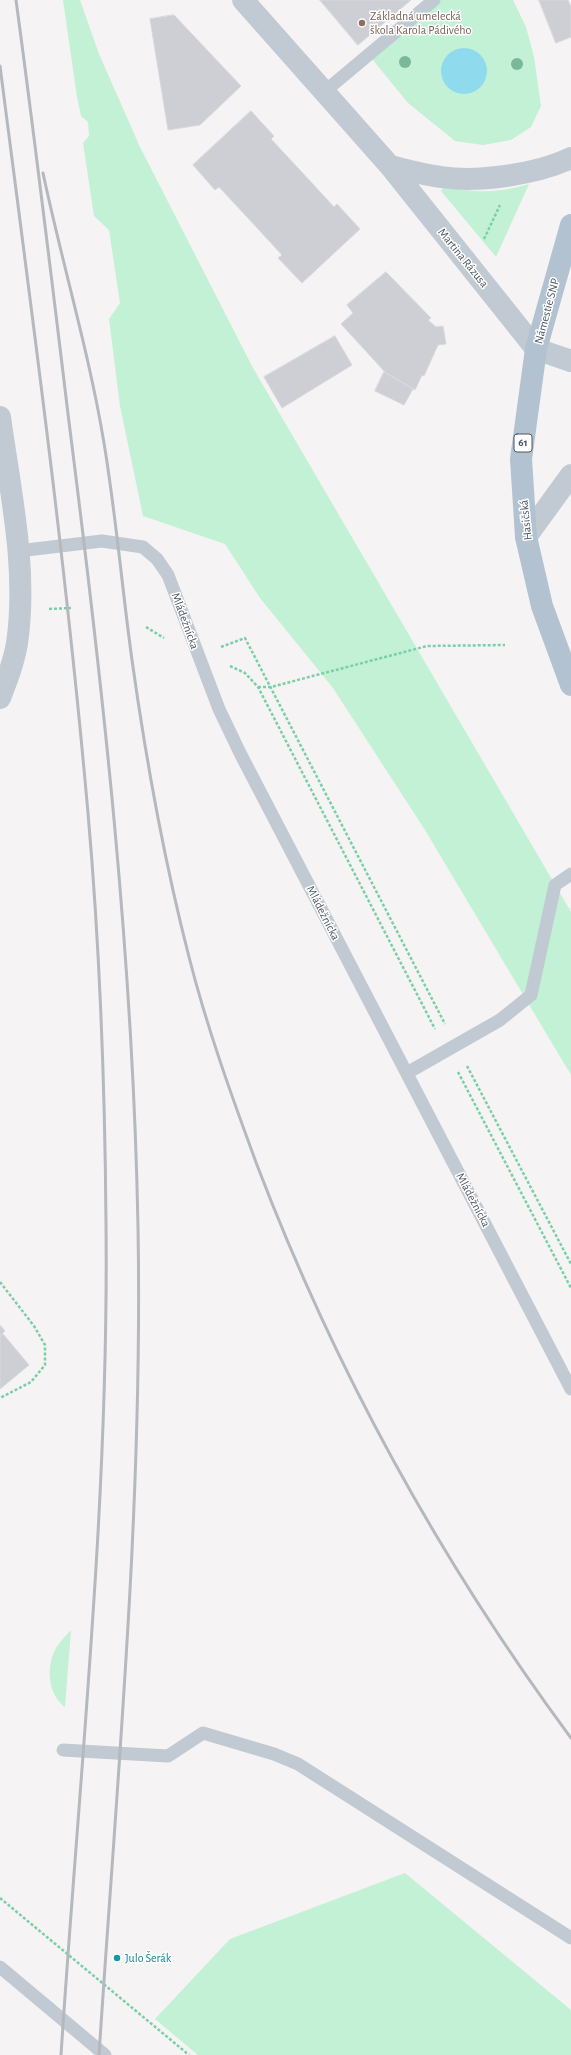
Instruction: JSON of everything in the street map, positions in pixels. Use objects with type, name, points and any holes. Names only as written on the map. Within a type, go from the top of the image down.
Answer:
[{"type":"main road","name":"Námestie SNP","points":[[536,349],[570,236]]},
{"type":"main road","name":"Hasičská","points":[[536,349],[521,459],[526,537],[542,606],[571,685]]},
{"type":"street","name":"Martina Rázusa","points":[[243,0],[390,166],[536,349]]},
{"type":"street","points":[[390,166],[443,178],[502,178],[557,165],[571,158]]},
{"type":"street","name":"Námestie SNP","points":[[536,349],[571,361]]},
{"type":"street","points":[[0,417],[18,551],[21,609],[17,644],[10,674],[0,698]]},
{"type":"street","points":[[526,537],[571,475]]},
{"type":"lane","points":[[324,92],[434,0]]},
{"type":"lane","name":"Mládežnícka","points":[[18,551],[102,541],[143,547],[157,559],[168,575],[219,709],[240,753],[571,1389]]},
{"type":"lane","points":[[407,1074],[500,1020],[531,995],[555,885],[571,874]]},
{"type":"lane","points":[[63,1750],[168,1756],[203,1733],[274,1754],[298,1764],[571,1938]]},
{"type":"lane","points":[[0,1967],[106,2055]]},
{"type":"path","points":[[483,242],[501,203]]},
{"type":"path","points":[[44,609],[71,608]]},
{"type":"path","points":[[146,627],[164,637],[167,644]]},
{"type":"path","points":[[245,638],[452,1048],[571,1288]]},
{"type":"path","points":[[258,687],[270,687],[427,646],[505,644]]},
{"type":"path","points":[[224,664],[245,673],[258,687],[452,1048],[571,1264]]},
{"type":"path","points":[[0,1282],[34,1326],[46,1345],[45,1365],[31,1382],[0,1398]]},
{"type":"path","points":[[0,1898],[189,2055]]},
{"type":"green space","points":[[63,0],[80,0],[99,54],[140,147],[253,368],[571,912],[571,1075],[425,830],[333,688],[260,598],[225,544],[143,516],[120,406],[109,319],[120,303],[109,230],[94,216],[83,143],[89,136],[88,122],[81,116],[77,97]]},
{"type":"green space","points":[[434,0],[513,0],[526,27],[534,57],[541,106],[531,127],[511,140],[483,145],[455,141],[408,103],[368,54]]},
{"type":"green space","points":[[529,184],[496,257],[441,191],[444,185],[466,190],[496,191]]},
{"type":"green space","points":[[71,1630],[65,1707],[59,1702],[52,1688],[50,1681],[50,1665],[55,1650]]},
{"type":"green space","points":[[405,1873],[571,2010],[571,2055],[198,2055],[155,2019],[230,1939]]},
{"type":"water","points":[[464,48],[477,52],[483,58],[487,71],[483,84],[477,90],[464,94],[451,90],[445,84],[441,71],[445,58],[451,52]]},
{"type":"building","name":"Základná umelecká škola Karola Pádivého","points":[[320,0],[411,0],[358,45]]},
{"type":"building","points":[[539,0],[568,0],[571,7],[571,37],[556,43]]},
{"type":"building","points":[[174,15],[241,86],[200,125],[168,130],[150,19]]},
{"type":"building","points":[[251,111],[274,136],[271,139],[334,207],[337,204],[360,229],[302,283],[278,258],[282,255],[247,217],[219,187],[215,190],[193,165]]},
{"type":"building","points":[[386,272],[431,318],[428,320],[436,327],[443,326],[446,344],[438,345],[424,376],[422,375],[415,390],[385,372],[341,324],[353,313],[347,305]]},
{"type":"building","points":[[335,336],[352,365],[282,408],[264,377]]},
{"type":"building","points":[[384,372],[413,389],[404,405],[375,391]]},
{"type":"building","points":[[0,1325],[5,1331],[0,1336]]},
{"type":"building","points":[[3,1334],[29,1365],[0,1389],[0,1336]]},
{"type":"railway","points":[[16,0],[82,522],[104,723],[123,924],[135,1126],[138,1227],[138,1331],[137,1434],[133,1538],[121,1745],[99,2055]]},
{"type":"railway","points":[[0,66],[48,439],[79,719],[96,916],[103,1070],[106,1224],[106,1328],[103,1432],[91,1640],[61,2055]]},
{"type":"railway","points":[[43,173],[98,409],[112,497],[137,697],[164,847],[196,984],[220,1062],[257,1165],[288,1242],[321,1317],[394,1463],[478,1603],[523,1671],[571,1738]]},
{"type":"place","name":"Základná umelecká škola Karola Pádivého","points":[[362,23]]},
{"type":"place","name":"Julo Šerák","points":[[117,1958]]}]
